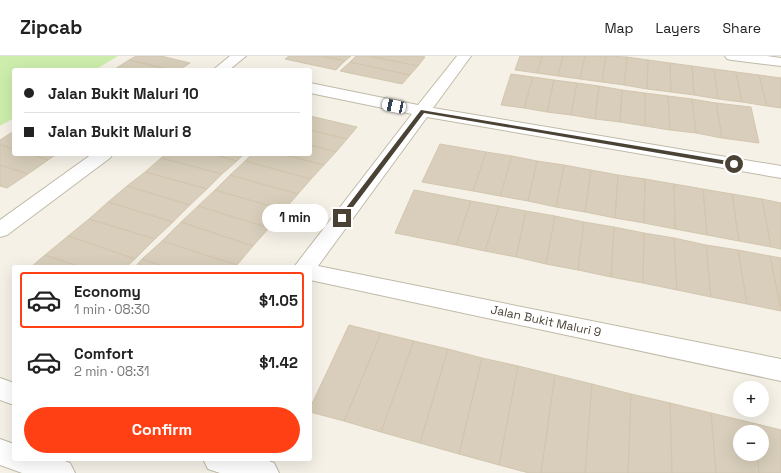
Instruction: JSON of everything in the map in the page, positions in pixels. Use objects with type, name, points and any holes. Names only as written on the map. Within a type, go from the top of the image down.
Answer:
[{"type":"street","points":[[224,68],[239,56]]},
{"type":"street","points":[[307,265],[464,56]]},
{"type":"street","points":[[732,56],[781,62]]},
{"type":"street","points":[[312,88],[422,112],[781,172]]},
{"type":"street","points":[[0,230],[101,156]]},
{"type":"street","name":"Jalan Bukit Maluri 9","points":[[312,272],[781,370]]},
{"type":"street","points":[[0,390],[12,393]]},
{"type":"street","points":[[0,452],[12,456]]},
{"type":"street","points":[[26,461],[60,473]]},
{"type":"street","points":[[225,461],[264,473]]},
{"type":"green space","points":[[0,56],[118,56],[98,68],[12,68],[12,119],[0,126]]},
{"type":"building","points":[[136,56],[161,56],[190,63],[182,68],[163,68],[129,60]]},
{"type":"building","points":[[289,56],[321,56],[345,61],[336,70],[285,59]]},
{"type":"building","points":[[321,56],[351,56],[345,61]]},
{"type":"building","points":[[356,56],[369,56],[418,66],[410,75],[350,62]]},
{"type":"building","points":[[369,56],[421,56],[425,57],[418,66]]},
{"type":"building","points":[[520,56],[542,56],[537,73],[515,70]]},
{"type":"building","points":[[542,56],[563,56],[558,76],[537,73]]},
{"type":"building","points":[[563,56],[585,56],[580,79],[558,76]]},
{"type":"building","points":[[585,56],[606,56],[602,82],[580,79]]},
{"type":"building","points":[[606,56],[627,57],[624,85],[602,82]]},
{"type":"building","points":[[627,57],[648,60],[647,89],[624,85]]},
{"type":"building","points":[[129,60],[163,68],[117,68]]},
{"type":"building","points":[[648,60],[670,63],[671,92],[647,89]]},
{"type":"building","points":[[350,62],[410,75],[402,84],[340,71]]},
{"type":"building","points":[[670,63],[692,66],[694,95],[671,92]]},
{"type":"building","points":[[692,66],[714,69],[718,99],[694,95]]},
{"type":"building","points":[[714,69],[736,72],[742,102],[718,99]]},
{"type":"building","points":[[736,72],[759,75],[767,106],[742,102]]},
{"type":"building","points":[[511,74],[533,77],[524,108],[501,105]]},
{"type":"building","points":[[759,75],[781,78],[781,108],[767,106]]},
{"type":"building","points":[[533,77],[554,80],[547,112],[524,108]]},
{"type":"building","points":[[554,80],[577,83],[571,115],[547,112]]},
{"type":"building","points":[[577,83],[599,86],[595,119],[571,115]]},
{"type":"building","points":[[599,86],[622,90],[620,122],[595,119]]},
{"type":"building","points":[[622,90],[645,93],[645,126],[620,122]]},
{"type":"building","points":[[645,93],[668,96],[670,130],[645,126]]},
{"type":"building","points":[[668,96],[692,99],[696,133],[670,130]]},
{"type":"building","points":[[692,99],[716,103],[722,138],[696,133]]},
{"type":"building","points":[[716,103],[751,107],[759,143],[722,138]]},
{"type":"building","points":[[312,116],[357,127],[347,139],[312,130]]},
{"type":"building","points":[[312,130],[347,139],[336,152],[312,146]]},
{"type":"building","points":[[12,132],[12,148],[0,145],[0,140]]},
{"type":"building","points":[[440,144],[486,152],[473,191],[422,182]]},
{"type":"building","points":[[0,145],[12,148],[12,156],[36,156],[48,160],[28,174],[0,165]]},
{"type":"building","points":[[312,146],[336,152],[324,165],[289,156],[312,156]]},
{"type":"building","points":[[486,152],[512,156],[500,196],[473,191]]},
{"type":"building","points":[[36,156],[54,156],[48,160]]},
{"type":"building","points":[[164,156],[219,156],[237,161],[222,174],[161,158]]},
{"type":"building","points":[[219,156],[242,156],[237,161]]},
{"type":"building","points":[[250,156],[289,156],[324,165],[311,179],[245,161]]},
{"type":"building","points":[[512,156],[537,161],[528,201],[500,196]]},
{"type":"building","points":[[161,158],[222,174],[207,189],[145,172]]},
{"type":"building","points":[[245,161],[311,179],[298,194],[230,175]]},
{"type":"building","points":[[537,161],[564,165],[556,207],[528,201]]},
{"type":"building","points":[[0,165],[28,174],[7,188],[0,186]]},
{"type":"building","points":[[564,165],[591,170],[585,212],[556,207]]},
{"type":"building","points":[[591,170],[618,175],[615,218],[585,212]]},
{"type":"building","points":[[145,172],[207,189],[190,205],[127,186]]},
{"type":"building","points":[[230,175],[298,194],[284,210],[215,190]]},
{"type":"building","points":[[618,175],[645,179],[644,223],[615,218]]},
{"type":"building","points":[[645,179],[674,184],[675,229],[644,223]]},
{"type":"building","points":[[674,184],[703,189],[707,235],[675,229]]},
{"type":"building","points":[[127,186],[190,205],[173,222],[108,202]]},
{"type":"building","points":[[703,189],[732,194],[739,241],[707,235]]},
{"type":"building","points":[[215,190],[284,210],[269,228],[198,206]]},
{"type":"building","points":[[414,190],[471,201],[456,245],[395,233]]},
{"type":"building","points":[[732,194],[762,199],[771,247],[739,241]]},
{"type":"building","points":[[762,199],[781,203],[781,249],[771,247]]},
{"type":"building","points":[[471,201],[499,206],[485,251],[456,245]]},
{"type":"building","points":[[108,202],[173,222],[155,239],[89,219]]},
{"type":"building","points":[[198,206],[269,228],[253,246],[181,222]]},
{"type":"building","points":[[499,206],[526,211],[516,257],[485,251]]},
{"type":"building","points":[[526,211],[555,216],[546,264],[516,257]]},
{"type":"building","points":[[555,216],[584,222],[578,270],[546,264]]},
{"type":"building","points":[[89,219],[155,239],[135,259],[68,236]]},
{"type":"building","points":[[181,222],[253,246],[237,265],[162,241]]},
{"type":"building","points":[[584,222],[614,227],[611,277],[578,270]]},
{"type":"building","points":[[614,227],[644,233],[643,283],[611,277]]},
{"type":"building","points":[[644,233],[674,238],[677,290],[643,283]]},
{"type":"building","points":[[68,236],[135,259],[128,265],[74,265],[45,255]]},
{"type":"building","points":[[674,238],[706,245],[711,297],[677,290]]},
{"type":"building","points":[[162,241],[237,265],[159,265],[142,259]]},
{"type":"building","points":[[706,245],[738,250],[747,304],[711,297]]},
{"type":"building","points":[[738,250],[770,256],[781,311],[747,304]]},
{"type":"building","points":[[45,255],[74,265],[33,265]]},
{"type":"building","points":[[770,256],[781,258],[781,307]]},
{"type":"building","points":[[142,259],[159,265],[137,265]]},
{"type":"building","points":[[349,325],[381,333],[344,421],[312,413],[312,404]]},
{"type":"building","points":[[381,333],[414,341],[381,432],[344,421]]},
{"type":"building","points":[[414,341],[448,349],[420,443],[381,432]]},
{"type":"building","points":[[448,349],[482,358],[459,454],[420,443]]},
{"type":"building","points":[[482,358],[518,366],[499,465],[459,454]]},
{"type":"building","points":[[518,366],[555,375],[541,473],[529,473],[499,465]]},
{"type":"building","points":[[555,375],[592,384],[585,473],[541,473]]},
{"type":"building","points":[[592,384],[631,394],[628,473],[585,473]]},
{"type":"building","points":[[631,394],[670,403],[672,473],[628,473]]},
{"type":"building","points":[[670,403],[711,413],[716,473],[672,473]]},
{"type":"building","points":[[711,413],[753,423],[753,425],[733,425],[733,461],[758,461],[759,473],[716,473]]},
{"type":"building","points":[[769,427],[781,430],[781,473],[759,473],[758,461],[769,461]]},
{"type":"route","points":[[342,218],[422,112],[734,164]]}]
